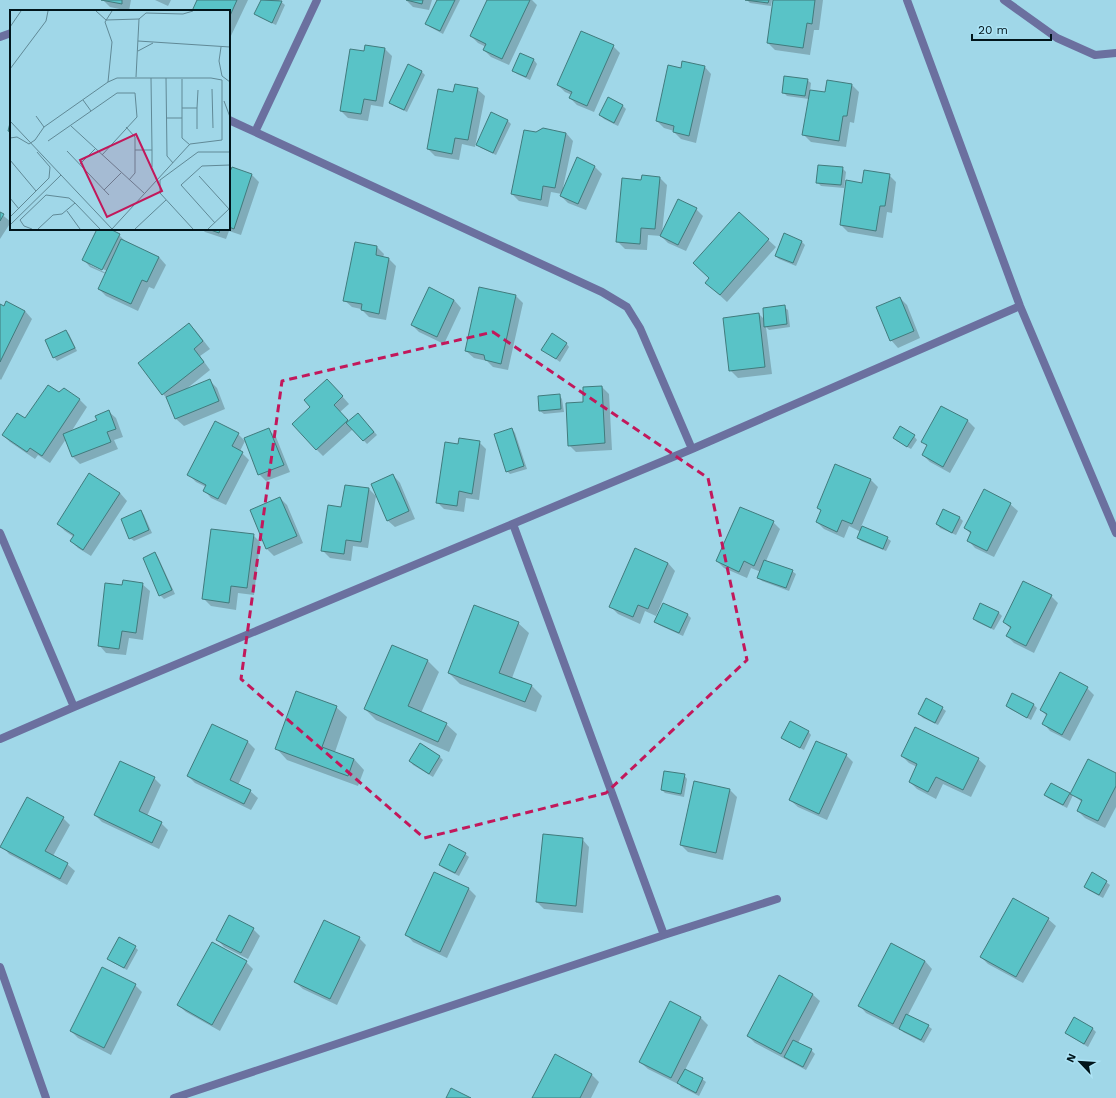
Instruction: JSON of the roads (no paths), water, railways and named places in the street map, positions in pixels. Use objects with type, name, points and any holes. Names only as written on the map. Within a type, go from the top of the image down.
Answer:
[{"type":"street","points":[[255,132],[317,0]]},
{"type":"street","points":[[907,0],[1020,306],[1116,533]]},
{"type":"street","points":[[1004,0],[1057,38],[1096,55],[1116,53]]},
{"type":"street","points":[[0,37],[10,33]]},
{"type":"street","points":[[230,120],[602,292],[627,307],[640,328],[692,449]]},
{"type":"street","points":[[0,739],[692,449],[1020,306]]},
{"type":"street","points":[[512,524],[664,935]]},
{"type":"street","points":[[0,533],[74,707]]},
{"type":"street","points":[[174,1098],[664,935],[778,899]]},
{"type":"street","points":[[0,967],[46,1098]]}]
